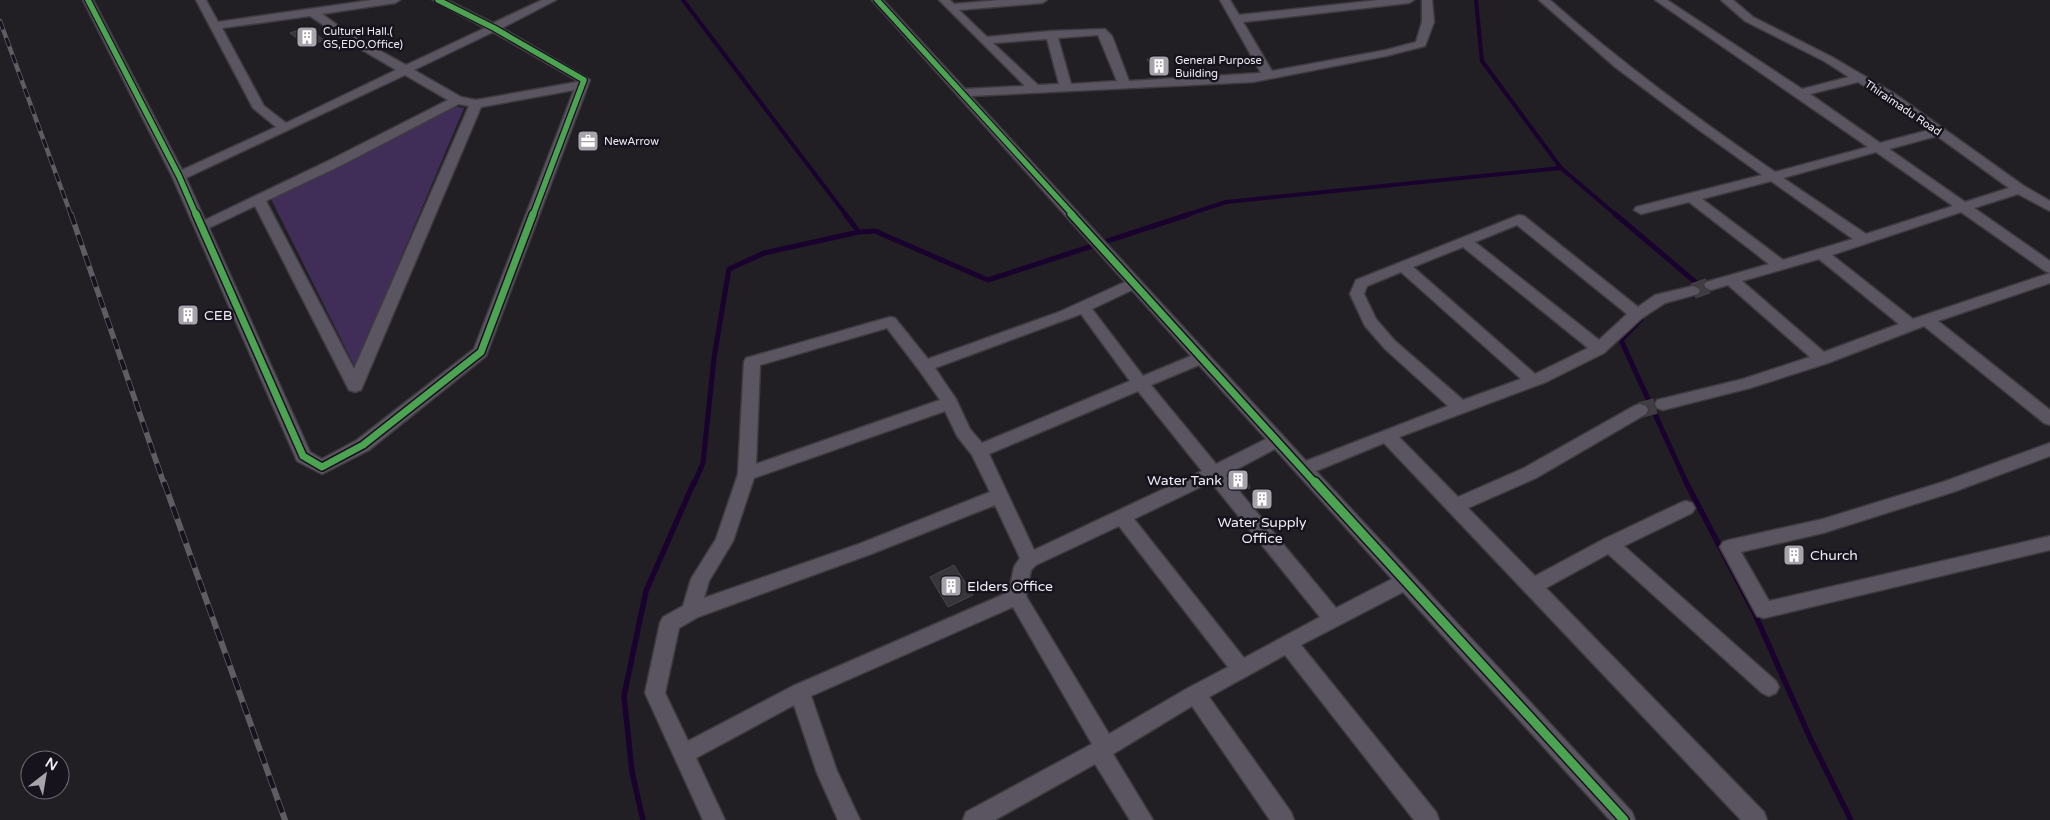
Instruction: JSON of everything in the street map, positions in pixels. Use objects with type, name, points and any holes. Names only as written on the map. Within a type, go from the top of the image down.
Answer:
[{"type":"street","points":[[88,0],[203,226],[303,456],[322,467],[363,445],[481,352],[584,80],[494,28],[438,0]]},
{"type":"street","points":[[201,0],[259,108],[285,128]]},
{"type":"street","points":[[215,26],[312,12],[328,4],[396,0]]},
{"type":"street","points":[[179,176],[285,128],[551,0]]},
{"type":"street","points":[[877,0],[1203,357],[1404,582],[1624,820]]},
{"type":"street","points":[[948,4],[1042,0]]},
{"type":"street","points":[[1225,0],[1268,75]]},
{"type":"street","points":[[1236,19],[1409,0]]},
{"type":"street","points":[[962,93],[1253,78],[1386,52],[1421,44],[1428,22],[1427,0]]},
{"type":"street","points":[[1544,0],[1583,37],[1691,118],[1863,239]]},
{"type":"street","points":[[1660,0],[1800,93],[2050,268]]},
{"type":"street","name":"Thiraimadu Road","points":[[1726,0],[1749,19],[1828,59],[1891,97],[1937,132],[2019,189],[2050,207]]},
{"type":"street","points":[[948,4],[966,24],[986,40],[1035,89]]},
{"type":"street","points":[[312,12],[346,36],[458,100],[476,104],[582,85]]},
{"type":"street","points":[[986,40],[1101,31],[1106,36],[1124,84]]},
{"type":"street","points":[[1051,34],[1066,87]]},
{"type":"street","points":[[1800,93],[1860,78]]},
{"type":"street","points":[[203,226],[458,100]]},
{"type":"street","points":[[258,199],[355,386],[476,104]]},
{"type":"street","points":[[1641,210],[1937,132]]},
{"type":"street","points":[[1711,285],[1821,254],[2019,189]]},
{"type":"street","points":[[1691,197],[1780,265]]},
{"type":"street","points":[[1460,407],[1390,345],[1370,322],[1357,294],[1361,283],[1520,219],[1637,314]]},
{"type":"street","points":[[1465,240],[1599,349]]},
{"type":"street","points":[[1821,254],[2050,419]]},
{"type":"street","points":[[1402,266],[1532,380]]},
{"type":"street","points":[[1664,404],[1744,384],[1822,360],[1918,323],[2050,278]]},
{"type":"street","points":[[1731,280],[1822,360]]},
{"type":"street","points":[[925,366],[1064,316],[1135,283]]},
{"type":"street","points":[[1304,469],[1532,380],[1599,349],[1637,314],[1660,299],[1693,291]]},
{"type":"street","points":[[1083,307],[1140,383],[1333,619]]},
{"type":"street","points":[[691,612],[700,579],[724,541],[747,474],[752,362],[890,322],[925,366],[950,403],[963,432],[978,451],[1001,495],[1030,560]]},
{"type":"street","points":[[978,451],[1203,357]]},
{"type":"street","points":[[747,474],[950,403]]},
{"type":"street","points":[[1455,506],[1530,473],[1640,410]]},
{"type":"street","points":[[1387,435],[1756,820]]},
{"type":"street","points":[[1142,820],[1017,597],[1023,568],[1030,560],[1215,473],[1278,440]]},
{"type":"street","points":[[2050,450],[1947,487],[1823,526],[1729,547],[1764,610],[2050,543]]},
{"type":"street","points":[[714,820],[655,692],[670,623],[691,612],[865,549],[1001,495]]},
{"type":"street","points":[[1532,587],[1610,544],[1686,508]]},
{"type":"street","points":[[1121,516],[1242,670]]},
{"type":"street","points":[[1610,544],[1769,687]]},
{"type":"street","points":[[974,820],[997,815],[1194,694],[1404,582]]},
{"type":"street","points":[[684,754],[800,692],[1017,597]]},
{"type":"street","points":[[1287,643],[1428,820]]},
{"type":"street","points":[[800,692],[828,773],[849,820]]},
{"type":"street","points":[[1194,694],[1283,820]]},
{"type":"shaded area","points":[[451,106],[464,108],[355,367],[270,197]]},
{"type":"building","name":"Culturel Hall.( GS,EDO.Office)","points":[[306,27],[324,40],[308,46],[290,33]]},
{"type":"building","name":"General Purpose Building","points":[[1162,58],[1170,73],[1155,74],[1147,59]]},
{"type":"building","name":"Water Tank","points":[[1236,473],[1245,476],[1250,488],[1240,489],[1229,476]]},
{"type":"building","name":"Elders Office","points":[[954,565],[973,595],[948,607],[930,577]]},
{"type":"waterway","points":[[683,0],[846,215]]},
{"type":"waterway","points":[[1476,0],[1482,61],[1561,168]]},
{"type":"waterway","points":[[1186,215],[1226,202],[1561,168]]},
{"type":"waterway","points":[[1561,168],[1616,215]]},
{"type":"waterway","points":[[845,214],[859,232]]},
{"type":"waterway","points":[[859,232],[875,231],[988,280],[1190,214]]},
{"type":"waterway","points":[[1615,214],[1706,291],[1692,295]]},
{"type":"waterway","points":[[694,484],[703,463],[714,358],[729,269],[764,253],[859,232]]},
{"type":"waterway","points":[[1641,319],[1621,340],[1687,483]]},
{"type":"waterway","points":[[643,820],[632,772],[624,696],[646,591],[694,482]]},
{"type":"waterway","points":[[1687,483],[1754,612],[1811,740],[1851,820]]},
{"type":"tunnel","points":[[1693,291],[1711,285]]},
{"type":"tunnel","points":[[1640,410],[1663,404]]},
{"type":"railway","points":[[0,21],[71,215]]},
{"type":"railway","points":[[71,214],[164,484]]},
{"type":"railway","points":[[164,482],[285,820]]},
{"type":"cycle path","points":[[88,0],[179,176],[303,456],[322,467],[363,445],[481,352],[584,80],[494,28],[438,0]]},
{"type":"cycle path","points":[[877,0],[1624,820]]},
{"type":"place","name":"Culturel Hall.( GS,EDO.Office)","points":[[307,37]]},
{"type":"place","name":"General Purpose Building","points":[[1159,66]]},
{"type":"place","name":"NewArrow","points":[[588,141]]},
{"type":"place","name":"CEB","points":[[188,315]]},
{"type":"place","name":"Water Tank","points":[[1238,480]]},
{"type":"place","name":"Water Supply Office","points":[[1262,499]]},
{"type":"place","name":"Church","points":[[1794,555]]},
{"type":"place","name":"Elders Office","points":[[951,586]]}]
